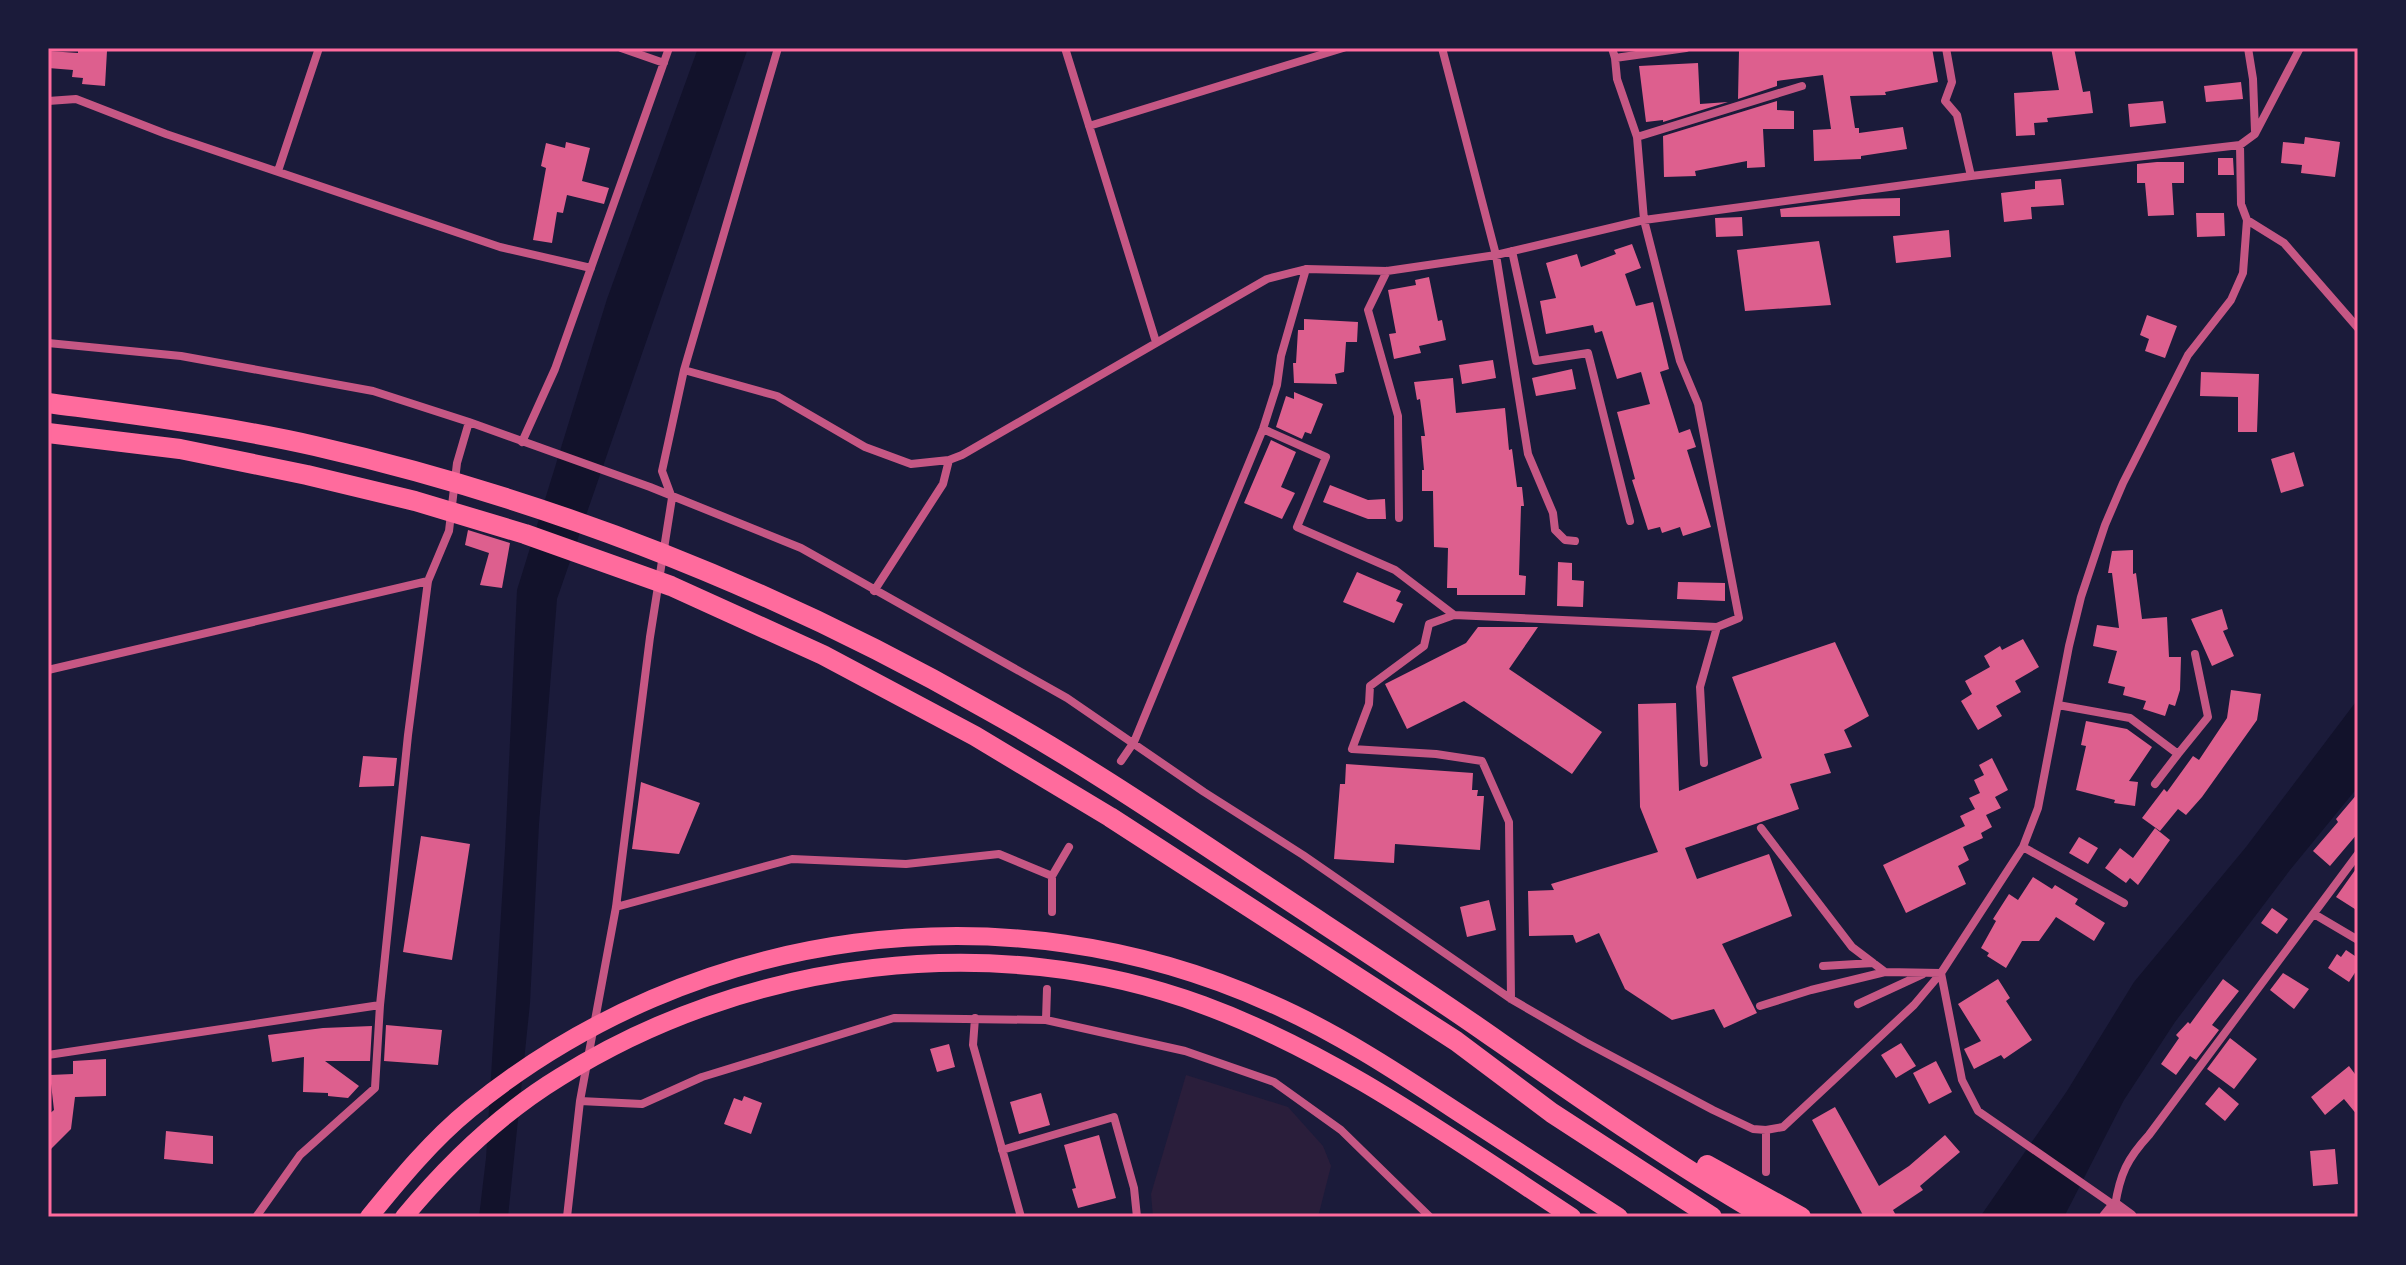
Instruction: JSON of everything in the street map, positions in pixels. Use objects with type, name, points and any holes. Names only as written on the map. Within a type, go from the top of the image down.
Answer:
[{"type":"highway","points":[[48,403],[197,424],[313,446],[422,473],[531,505],[677,558],[837,629],[1003,718],[1125,792],[1567,1089],[1761,1208],[1801,1217]]},
{"type":"highway","points":[[48,433],[180,449],[415,501],[525,534],[671,586],[823,655],[975,736],[1110,817],[1456,1041],[1552,1113],[1712,1217]]},
{"type":"highway","points":[[369,1217],[410,1166],[469,1110],[526,1067],[622,1012],[677,989],[802,950],[850,942],[942,934],[1026,939],[1096,948],[1151,960],[1269,1002],[1409,1080],[1619,1217]]},
{"type":"highway","points":[[404,1217],[461,1155],[515,1109],[560,1077],[630,1038],[705,1007],[795,980],[889,964],[1022,964],[1106,977],[1201,1004],[1275,1035],[1435,1127],[1572,1217]]},
{"type":"street","points":[[278,171],[319,48]]},
{"type":"street","points":[[621,48],[664,63]]},
{"type":"street","points":[[522,442],[555,369],[669,48]]},
{"type":"street","points":[[567,1217],[580,1101],[616,907],[650,637],[672,498],[662,471],[684,370],[778,48]]},
{"type":"street","points":[[1065,48],[1156,342]]},
{"type":"street","points":[[1089,126],[1343,48]]},
{"type":"street","points":[[1442,48],[1496,255],[1528,454],[1553,513],[1555,530],[1565,540],[1575,541]]},
{"type":"street","points":[[1511,999],[1509,822],[1482,761],[1436,754],[1352,749],[1369,704],[1370,686],[1424,646],[1429,624],[1454,615],[1717,627],[1739,618],[1698,404],[1680,361],[1644,220],[1637,137],[1617,79],[1612,48]]},
{"type":"street","points":[[1615,58],[1686,48]]},
{"type":"street","points":[[1946,48],[1952,82],[1945,101],[1957,115],[1971,176]]},
{"type":"street","points":[[2248,48],[2253,79],[2255,134]]},
{"type":"street","points":[[684,370],[777,396],[865,447],[911,464],[949,460],[975,448],[1267,279],[1306,269],[1387,271],[1496,255],[1644,220],[1971,176],[2240,145],[2255,134],[2300,48]]},
{"type":"street","points":[[1637,137],[1802,86]]},
{"type":"street","points":[[48,101],[76,99],[166,134],[500,247],[591,268]]},
{"type":"street","points":[[48,343],[181,356],[373,391],[650,487],[801,548],[1067,698],[1303,855],[1511,999],[1713,1110],[1753,1129],[1766,1130],[1783,1127],[1914,1005],[1941,973],[2023,847],[2038,808],[2078,609],[2105,525],[2188,355],[2231,300],[2243,273],[2247,220],[2241,204],[2240,145]]},
{"type":"street","points":[[2247,220],[2284,243],[2358,328]]},
{"type":"street","points":[[1512,251],[1536,361],[1588,353],[1630,521]]},
{"type":"street","points":[[1121,761],[1134,742],[1263,429],[1306,269]]},
{"type":"street","points":[[1387,271],[1368,310],[1398,416],[1399,518]]},
{"type":"street","points":[[256,1217],[300,1155],[375,1088],[380,1005],[408,735],[428,581],[449,531],[457,463],[469,422]]},
{"type":"street","points":[[1263,429],[1326,457],[1297,527],[1395,570],[1454,615]]},
{"type":"street","points":[[874,591],[943,484],[949,460]]},
{"type":"street","points":[[48,670],[428,581]]},
{"type":"street","points":[[1704,763],[1700,687],[1717,627]]},
{"type":"street","points":[[2155,784],[2208,717],[2195,654]]},
{"type":"street","points":[[2058,705],[2130,718],[2178,754]]},
{"type":"street","points":[[1761,828],[1852,947],[1885,972]]},
{"type":"street","points":[[1052,912],[1052,876],[1069,847]]},
{"type":"street","points":[[2023,847],[2124,903]]},
{"type":"street","points":[[616,907],[792,859],[906,864],[999,854],[1052,876]]},
{"type":"street","points":[[2110,1211],[2129,1156],[2149,1135],[2358,854]]},
{"type":"street","points":[[2314,914],[2358,940]]},
{"type":"street","points":[[1823,966],[1873,963]]},
{"type":"street","points":[[1760,1006],[1885,972],[1941,973]]},
{"type":"street","points":[[1858,1004],[1925,973]]},
{"type":"street","points":[[1941,973],[1962,1080],[1978,1111],[2095,1190],[2110,1211],[2130,1217]]},
{"type":"street","points":[[1046,1020],[1047,989]]},
{"type":"street","points":[[48,1055],[380,1005]]},
{"type":"street","points":[[580,1101],[642,1104],[702,1077],[894,1018],[1046,1020],[1185,1051],[1274,1082],[1341,1130],[1430,1217]]},
{"type":"street","points":[[975,1018],[973,1045],[1021,1217]]},
{"type":"street","points":[[1002,1150],[1114,1117],[1134,1188],[1137,1217]]},
{"type":"street","points":[[1766,1130],[1766,1172]]},
{"type":"shaded area","points":[[698,48],[748,48],[557,599],[539,824],[530,1003],[508,1217],[479,1217],[486,1158],[505,849],[517,590],[607,299]]},
{"type":"shaded area","points":[[2358,699],[2358,787],[2290,870],[2175,1022],[2124,1100],[2065,1215],[1980,1217],[2067,1091],[2134,982],[2246,847]]},
{"type":"shaded area","points":[[1186,1075],[1288,1107],[1323,1146],[1331,1166],[1318,1217],[1153,1217],[1151,1194]]},
{"type":"building","points":[[1932,48],[1938,82],[1885,92],[1886,95],[1850,96],[1855,128],[1859,128],[1859,133],[1903,127],[1907,149],[1861,156],[1861,159],[1814,161],[1813,130],[1831,129],[1823,75],[1777,81],[1777,86],[1738,99],[1739,51]]},
{"type":"building","points":[[2051,48],[2074,48],[2083,92],[2090,91],[2093,113],[2047,118],[2048,122],[2034,123],[2035,135],[2016,136],[2014,93],[2059,90]]},
{"type":"building","points":[[78,49],[107,51],[105,86],[82,84],[83,78],[72,77],[73,70],[48,68],[48,51],[78,53]]},
{"type":"building","points":[[1698,63],[1700,104],[1728,102],[1663,122],[1646,122],[1639,66]]},
{"type":"building","points":[[2241,82],[2243,99],[2206,102],[2204,86]]},
{"type":"building","points":[[1777,101],[1777,110],[1794,111],[1794,129],[1763,129],[1765,167],[1747,168],[1747,161],[1695,171],[1696,176],[1664,177],[1663,136]]},
{"type":"building","points":[[2163,101],[2166,123],[2130,127],[2128,104]]},
{"type":"building","points":[[2305,137],[2340,142],[2335,177],[2301,173],[2302,165],[2281,163],[2283,142],[2304,144]]},
{"type":"building","points":[[566,142],[590,148],[582,181],[609,188],[604,204],[567,195],[563,213],[557,212],[552,243],[533,240],[546,168],[541,166],[546,143],[565,148]]},
{"type":"building","points":[[2218,158],[2233,158],[2234,175],[2218,175]]},
{"type":"building","points":[[2184,162],[2184,183],[2172,183],[2174,215],[2148,216],[2145,183],[2137,183],[2137,164]]},
{"type":"building","points":[[2061,179],[2064,205],[2031,207],[2032,219],[2004,222],[2001,193],[2035,189],[2035,181]]},
{"type":"building","points":[[1900,198],[1900,216],[1781,217],[1780,209],[1862,199]]},
{"type":"building","points":[[2196,213],[2224,213],[2225,236],[2197,237]]},
{"type":"building","points":[[1742,217],[1743,236],[1716,237],[1715,218]]},
{"type":"building","points":[[1949,230],[1951,257],[1896,263],[1893,236]]},
{"type":"building","points":[[1819,241],[1831,305],[1745,311],[1737,250]]},
{"type":"building","points":[[1632,244],[1641,268],[1625,274],[1636,306],[1653,302],[1669,369],[1660,372],[1679,433],[1690,429],[1696,447],[1687,450],[1711,527],[1683,536],[1680,527],[1662,533],[1660,527],[1648,530],[1632,480],[1635,479],[1617,412],[1650,404],[1641,372],[1617,379],[1602,331],[1595,333],[1593,325],[1546,334],[1540,301],[1556,298],[1546,263],[1577,254],[1581,267],[1616,254],[1614,250]]},
{"type":"building","points":[[1429,277],[1438,321],[1442,320],[1446,340],[1419,346],[1421,353],[1394,359],[1389,334],[1396,333],[1388,290],[1416,285],[1415,280]]},
{"type":"building","points":[[2147,315],[2177,326],[2165,358],[2145,351],[2149,339],[2140,335]]},
{"type":"building","points":[[1304,319],[1358,322],[1357,342],[1346,342],[1344,372],[1335,374],[1337,384],[1294,383],[1293,363],[1296,363],[1298,330],[1304,330]]},
{"type":"building","points":[[1493,360],[1496,378],[1462,384],[1459,365]]},
{"type":"building","points":[[1572,369],[1576,389],[1536,396],[1532,378]]},
{"type":"building","points":[[2201,372],[2259,374],[2257,432],[2238,432],[2238,397],[2200,396]]},
{"type":"building","points":[[1453,378],[1456,413],[1505,408],[1509,450],[1512,449],[1517,487],[1522,487],[1524,506],[1521,506],[1519,575],[1526,576],[1525,595],[1457,595],[1457,588],[1447,588],[1448,548],[1434,547],[1433,491],[1422,491],[1421,436],[1425,436],[1420,399],[1417,400],[1414,382]]},
{"type":"building","points":[[1294,392],[1323,404],[1311,434],[1305,432],[1302,439],[1276,427],[1286,396],[1294,399]]},
{"type":"building","points":[[1271,440],[1296,452],[1281,487],[1295,493],[1282,519],[1244,503]]},
{"type":"building","points":[[2294,452],[2304,486],[2281,493],[2271,459]]},
{"type":"building","points":[[1330,485],[1368,500],[1385,499],[1386,519],[1368,519],[1323,502]]},
{"type":"building","points":[[468,530],[510,543],[502,588],[480,585],[489,553],[465,545]]},
{"type":"building","points":[[2133,550],[2133,574],[2136,573],[2142,619],[2167,617],[2169,657],[2181,657],[2180,690],[2175,706],[2169,704],[2165,716],[2143,709],[2146,701],[2123,695],[2125,687],[2108,683],[2117,651],[2093,646],[2097,625],[2119,628],[2112,573],[2108,573],[2112,551]]},
{"type":"building","points":[[1558,562],[1572,563],[1572,580],[1584,581],[1583,607],[1557,606]]},
{"type":"building","points":[[1357,572],[1401,591],[1396,601],[1403,604],[1394,623],[1343,602]]},
{"type":"building","points":[[1678,582],[1725,583],[1725,601],[1677,599]]},
{"type":"building","points":[[2222,609],[2228,629],[2223,631],[2234,656],[2212,666],[2191,619]]},
{"type":"building","points":[[1478,627],[1538,627],[1509,669],[1602,732],[1572,774],[1464,701],[1407,729],[1385,684],[1466,643]]},
{"type":"building","points":[[2023,639],[2039,667],[2015,681],[2021,692],[1996,706],[2002,716],[1978,730],[1961,701],[1972,694],[1965,681],[1990,667],[1984,656],[2000,646],[2002,650]]},
{"type":"building","points":[[1835,642],[1869,716],[1844,730],[1852,747],[1824,754],[1831,773],[1790,784],[1799,809],[1685,848],[1697,879],[1769,854],[1792,916],[1722,944],[1757,1013],[1724,1028],[1714,1009],[1672,1020],[1625,989],[1599,933],[1576,943],[1573,935],[1529,936],[1528,891],[1554,890],[1551,884],[1658,852],[1640,807],[1638,704],[1676,703],[1679,791],[1762,758],[1732,677]]},
{"type":"building","points":[[2231,690],[2261,694],[2257,720],[2202,797],[2186,815],[2178,809],[2160,831],[2142,818],[2164,789],[2167,792],[2193,756],[2199,760],[2227,718]]},
{"type":"building","points":[[2086,721],[2127,729],[2152,747],[2129,781],[2138,782],[2135,806],[2114,803],[2115,800],[2076,790],[2086,746],[2081,745]]},
{"type":"building","points":[[363,756],[397,758],[394,786],[359,787]]},
{"type":"building","points":[[1992,758],[2008,790],[1995,797],[2001,808],[1986,815],[1992,827],[1981,833],[1983,838],[1963,847],[1969,860],[1958,866],[1966,884],[1906,913],[1883,865],[1965,826],[1960,816],[1975,809],[1969,798],[1980,793],[1974,780],[1984,775],[1979,765]]},
{"type":"building","points":[[1346,764],[1473,773],[1472,790],[1478,790],[1477,796],[1484,796],[1480,850],[1395,844],[1394,863],[1334,859],[1340,784],[1345,784]]},
{"type":"building","points":[[641,782],[700,803],[679,854],[632,849]]},
{"type":"building","points":[[2358,793],[2358,833],[2330,866],[2313,851]]},
{"type":"building","points":[[2155,828],[2170,840],[2138,885],[2130,878],[2126,883],[2105,868],[2120,848],[2133,858]]},
{"type":"building","points":[[421,836],[470,844],[452,960],[403,952]]},
{"type":"building","points":[[2079,837],[2098,848],[2088,864],[2069,853]]},
{"type":"building","points":[[2358,866],[2358,911],[2336,897]]},
{"type":"building","points":[[2033,877],[2052,889],[2055,885],[2078,899],[2075,904],[2105,923],[2094,941],[2056,917],[2039,941],[2022,941],[2006,968],[1987,956],[1989,953],[1981,948],[1996,921],[1993,919],[2009,894],[2018,900]]},
{"type":"building","points":[[1489,900],[1496,930],[1467,937],[1460,907]]},
{"type":"building","points":[[2272,908],[2288,919],[2277,934],[2261,923]]},
{"type":"building","points":[[2346,950],[2358,958],[2358,968],[2349,982],[2328,968],[2337,954],[2341,957]]},
{"type":"building","points":[[2283,973],[2309,989],[2294,1009],[2270,990]]},
{"type":"building","points":[[1998,979],[2010,998],[2006,1001],[2032,1040],[2004,1059],[2001,1055],[1974,1069],[1964,1049],[1981,1041],[1958,1004]]},
{"type":"building","points":[[2223,979],[2239,991],[2212,1025],[2219,1030],[2196,1060],[2190,1056],[2176,1075],[2161,1064],[2179,1038],[2176,1035],[2188,1022],[2190,1024]]},
{"type":"building","points":[[386,1025],[442,1030],[438,1065],[384,1061]]},
{"type":"building","points":[[372,1026],[370,1061],[325,1061],[359,1086],[348,1098],[303,1092],[304,1057],[272,1062],[268,1035]]},
{"type":"building","points":[[2230,1038],[2257,1059],[2234,1089],[2207,1069]]},
{"type":"building","points":[[1901,1043],[1916,1066],[1896,1078],[1881,1055]]},
{"type":"building","points":[[949,1044],[955,1067],[937,1072],[930,1049]]},
{"type":"building","points":[[106,1059],[106,1096],[75,1097],[71,1129],[48,1152],[48,1115],[54,1110],[50,1075],[73,1074],[73,1061]]},
{"type":"building","points":[[1936,1061],[1952,1092],[1929,1104],[1913,1073]]},
{"type":"building","points":[[2349,1066],[2358,1078],[2358,1116],[2344,1099],[2325,1115],[2311,1097]]},
{"type":"building","points":[[2219,1087],[2239,1104],[2225,1121],[2205,1104]]},
{"type":"building","points":[[1041,1093],[1050,1125],[1019,1134],[1010,1102]]},
{"type":"building","points":[[744,1096],[762,1103],[751,1134],[724,1124],[734,1098],[742,1101]]},
{"type":"building","points":[[1835,1107],[1879,1186],[1909,1166],[1945,1135],[1960,1152],[1920,1186],[1923,1190],[1893,1210],[1897,1217],[1864,1217],[1812,1120]]},
{"type":"building","points":[[166,1131],[213,1136],[213,1164],[164,1159]]},
{"type":"building","points":[[1099,1135],[1116,1198],[1078,1208],[1064,1145]]},
{"type":"building","points":[[2335,1149],[2338,1184],[2313,1186],[2310,1151]]}]
